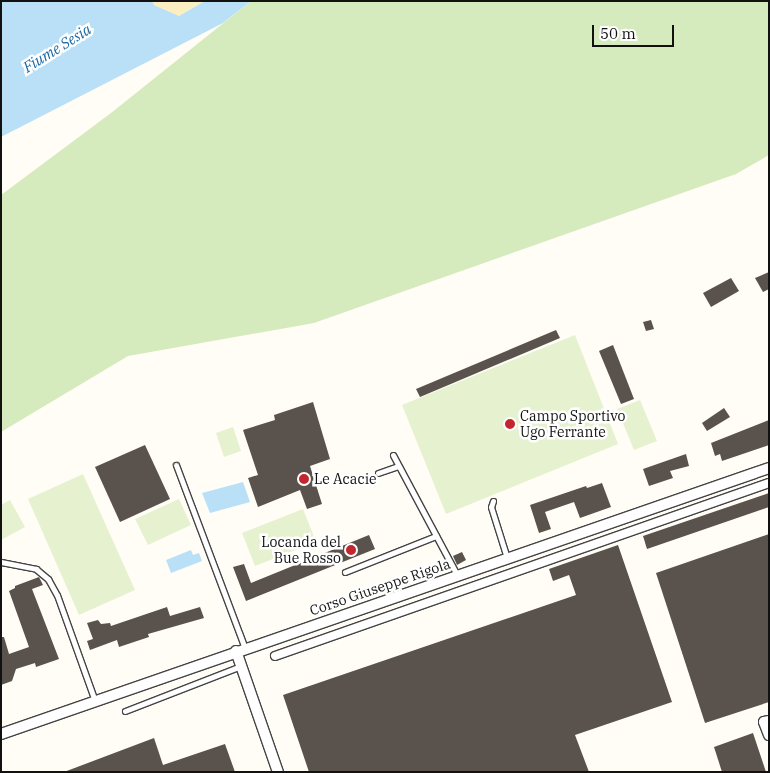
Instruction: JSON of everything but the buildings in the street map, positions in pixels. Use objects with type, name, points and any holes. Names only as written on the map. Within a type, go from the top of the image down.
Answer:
[{"type":"street","name":"Corso Giuseppe Rigola","points":[[1,734],[769,468]]},
{"type":"street","points":[[275,656],[769,483]]},
{"type":"street","points":[[241,650],[241,666],[278,772]]},
{"type":"street","points":[[769,721],[764,722],[769,735]]},
{"type":"lane","points":[[393,455],[458,575]]},
{"type":"lane","points":[[176,465],[241,650]]},
{"type":"lane","points":[[378,473],[398,466]]},
{"type":"lane","points":[[494,501],[491,507],[508,558]]},
{"type":"lane","points":[[345,572],[436,536]]},
{"type":"lane","points":[[1,562],[36,569],[48,580],[57,595],[95,701]]},
{"type":"lane","points":[[125,711],[241,666]]},
{"type":"green space","points":[[251,1],[769,1],[769,155],[736,174],[314,323],[128,356],[1,432],[1,195],[111,113]]},
{"type":"green space","name":"Campo Sportivo Ugo Ferrante","points":[[575,335],[618,444],[446,514],[402,405]]},
{"type":"green space","points":[[640,400],[657,441],[634,450],[617,409]]},
{"type":"green space","points":[[233,427],[241,451],[224,457],[216,433]]},
{"type":"green space","points":[[83,474],[135,590],[79,615],[28,499]]},
{"type":"green space","points":[[179,499],[191,525],[148,545],[135,519]]},
{"type":"green space","points":[[10,500],[25,527],[1,540],[1,505]]},
{"type":"green space","points":[[303,509],[316,542],[255,566],[242,533]]},
{"type":"sand","points":[[152,1],[205,1],[179,16],[154,5]]},
{"type":"water","name":"Fiume Sesia","points":[[1,1],[152,1],[154,5],[179,16],[205,1],[251,1],[223,23],[1,137]]},
{"type":"water","points":[[243,482],[250,502],[210,513],[202,493]]},
{"type":"water","points":[[191,550],[193,555],[199,553],[202,561],[171,573],[166,560]]},
{"type":"place","name":"Campo Sportivo Ugo Ferrante","points":[[510,424]]},
{"type":"place","name":"Le Acacie","points":[[304,479]]},
{"type":"place","name":"Locanda del Bue Rosso","points":[[351,550]]}]
